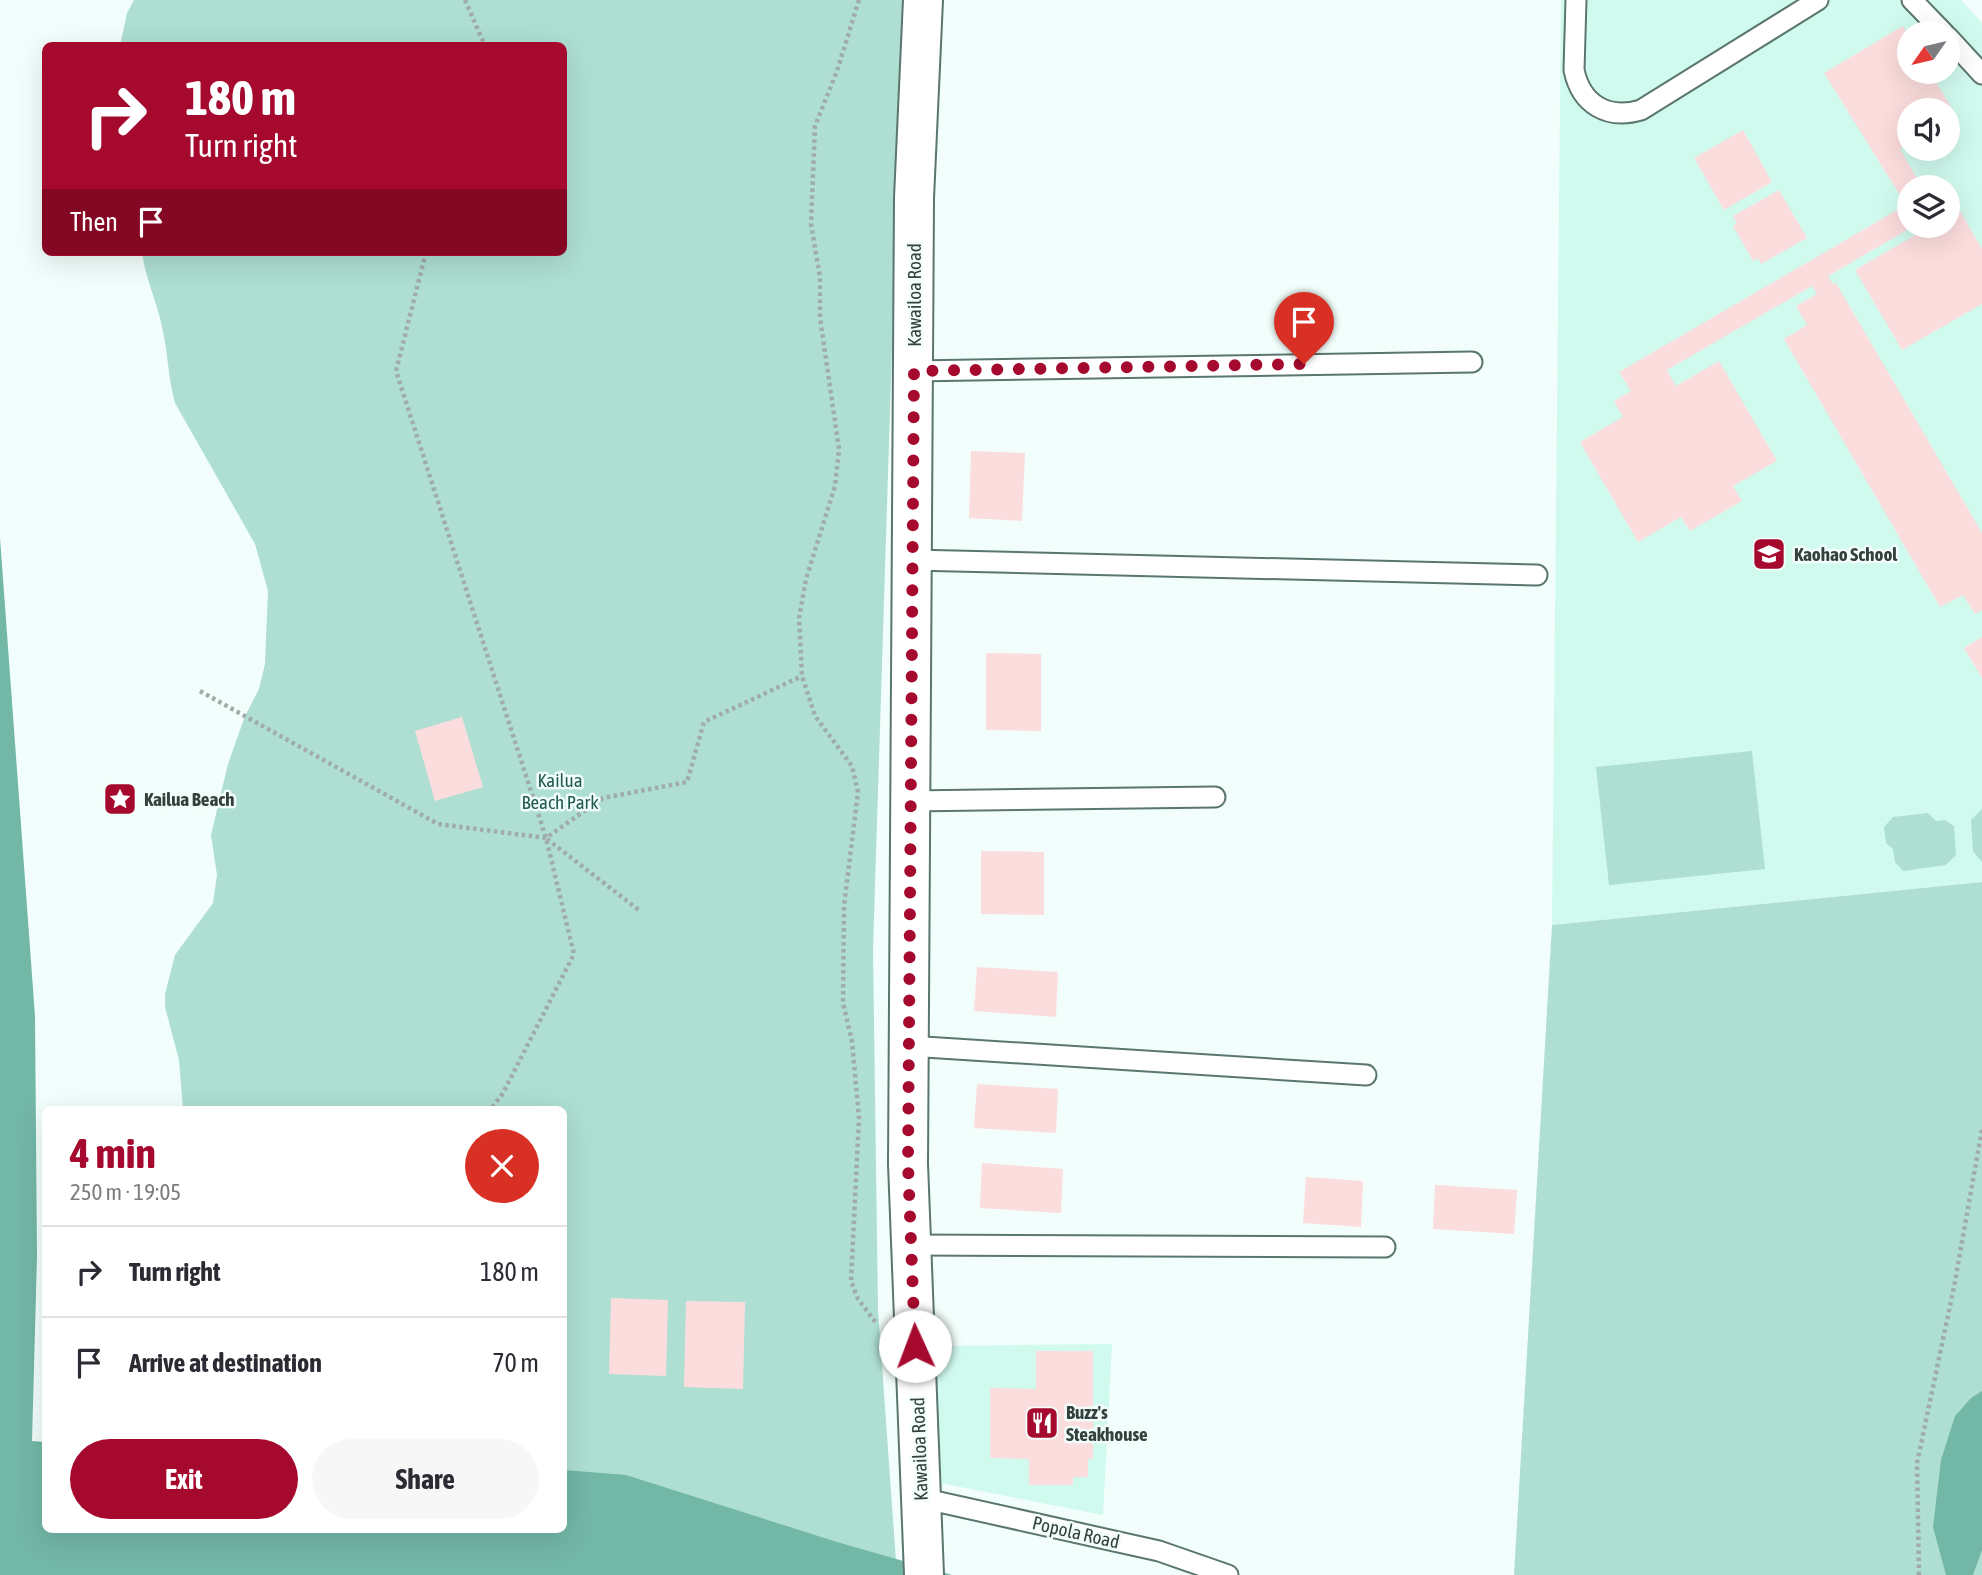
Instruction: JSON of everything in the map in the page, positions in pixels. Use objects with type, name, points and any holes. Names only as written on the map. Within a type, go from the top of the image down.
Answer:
[{"type":"street","name":"Kawailoa Road","points":[[923,0],[914,198],[909,1046],[910,1245],[923,1565]]},
{"type":"lane","points":[[1576,0],[1576,81],[1588,101],[1599,109],[1627,114],[1641,110],[1818,0]]},
{"type":"lane","points":[[1912,0],[1932,21]]},
{"type":"lane","points":[[1960,50],[1982,74]]},
{"type":"lane","points":[[914,371],[1472,362]]},
{"type":"lane","points":[[912,560],[1537,575]]},
{"type":"lane","points":[[910,801],[1215,797]]},
{"type":"lane","points":[[909,1046],[1366,1075]]},
{"type":"lane","points":[[910,1245],[1385,1247]]},
{"type":"lane","name":"Popola Road","points":[[921,1498],[1159,1551],[1228,1575]]},
{"type":"path","points":[[465,0],[483,42]]},
{"type":"path","points":[[859,0],[837,71],[815,126],[811,224],[820,277],[822,331],[839,449],[835,486],[806,579],[799,618],[802,676],[815,716],[852,766],[858,792],[844,934],[843,1003],[852,1041],[859,1118],[851,1281],[882,1335]]},
{"type":"path","points":[[425,256],[396,370],[546,838],[574,954],[503,1094],[493,1106]]},
{"type":"path","points":[[546,838],[603,798],[687,782],[704,722],[802,676]]},
{"type":"path","points":[[200,691],[439,824],[546,838],[640,911]]},
{"type":"path","points":[[1919,1575],[1917,1463],[1954,1287],[1982,1129]]},
{"type":"shaded area","name":"Kaohao School","points":[[1561,0],[1961,0],[1982,23],[1982,882],[1552,925]]},
{"type":"shaded area","points":[[0,538],[35,1016],[37,1256],[32,1441],[42,1442],[42,1533],[567,1533],[567,1470],[626,1475],[837,1542],[952,1575],[0,1575]]},
{"type":"shaded area","points":[[1112,1344],[1103,1515],[940,1483],[935,1346]]},
{"type":"shaded area","points":[[1982,1391],[1982,1550],[1973,1575],[1946,1575],[1933,1527],[1941,1460],[1955,1416],[1971,1398]]},
{"type":"green space","name":"Kailua Beach Park","points":[[134,0],[903,0],[873,949],[878,1310],[897,1575],[567,1530],[567,1106],[183,1106],[179,1060],[165,1007],[165,994],[175,955],[213,903],[217,875],[211,835],[228,764],[245,716],[259,689],[265,664],[268,591],[255,544],[175,403],[162,327],[143,256],[567,256],[567,42],[121,42],[127,13]]},
{"type":"green space","points":[[1752,751],[1765,869],[1609,885],[1596,767]]},
{"type":"green space","points":[[1982,809],[1982,862],[1973,851],[1971,820]]},
{"type":"green space","points":[[1928,813],[1936,821],[1945,820],[1954,826],[1956,855],[1946,865],[1903,871],[1895,862],[1893,849],[1886,843],[1884,827],[1893,817]]},
{"type":"green space","points":[[1982,882],[1982,1575],[1514,1575],[1552,925]]},
{"type":"building","points":[[1897,30],[1897,84],[1937,84],[1946,98],[1897,98],[1897,161],[1907,161],[1915,175],[1897,175],[1897,191],[1824,73]]},
{"type":"building","points":[[1743,130],[1772,182],[1724,210],[1694,158]]},
{"type":"building","points":[[1779,190],[1807,238],[1761,264],[1758,258],[1753,261],[1733,226],[1737,223],[1733,216]]},
{"type":"building","points":[[1897,210],[1897,236],[1828,276],[1833,284],[1836,283],[1982,533],[1982,610],[1975,614],[1963,595],[1940,607],[1784,339],[1807,325],[1796,306],[1817,294],[1812,286],[1667,370],[1676,386],[1719,361],[1777,461],[1733,486],[1742,501],[1690,531],[1681,517],[1638,542],[1580,442],[1623,417],[1614,401],[1631,391],[1619,372]]},
{"type":"building","points":[[1960,211],[1982,249],[1982,304],[1902,350],[1855,270],[1910,238],[1960,238]]},
{"type":"building","points":[[971,451],[1025,453],[1022,521],[969,518]]},
{"type":"building","points":[[1982,637],[1982,678],[1964,648]]},
{"type":"building","points":[[986,653],[1041,654],[1041,731],[986,730]]},
{"type":"building","points":[[462,717],[483,787],[435,801],[415,731]]},
{"type":"building","points":[[981,851],[1044,852],[1044,915],[981,914]]},
{"type":"building","points":[[977,967],[1058,972],[1056,1017],[974,1011]]},
{"type":"building","points":[[977,1084],[1058,1089],[1056,1133],[974,1128]]},
{"type":"building","points":[[982,1163],[1063,1169],[1061,1213],[980,1208]]},
{"type":"building","points":[[1306,1177],[1363,1181],[1361,1227],[1303,1223]]},
{"type":"building","points":[[1435,1185],[1517,1190],[1514,1234],[1433,1229]]},
{"type":"building","points":[[611,1298],[668,1300],[666,1376],[609,1374]]},
{"type":"building","points":[[686,1301],[745,1302],[743,1389],[684,1387]]},
{"type":"building","name":"Buzz's Steakhouse","points":[[1036,1351],[1093,1351],[1093,1459],[1088,1459],[1088,1477],[1073,1477],[1073,1485],[1029,1485],[1029,1459],[990,1458],[990,1388],[1036,1389]]},
{"type":"place","name":"Kaohao School","points":[[1769,554]]},
{"type":"place","name":"Kailua Beach","points":[[120,799]]},
{"type":"place","name":"Buzz's Steakhouse","points":[[1042,1423]]},
{"type":"route","points":[[915,1346],[908,1164],[914,371],[1304,364]]}]
